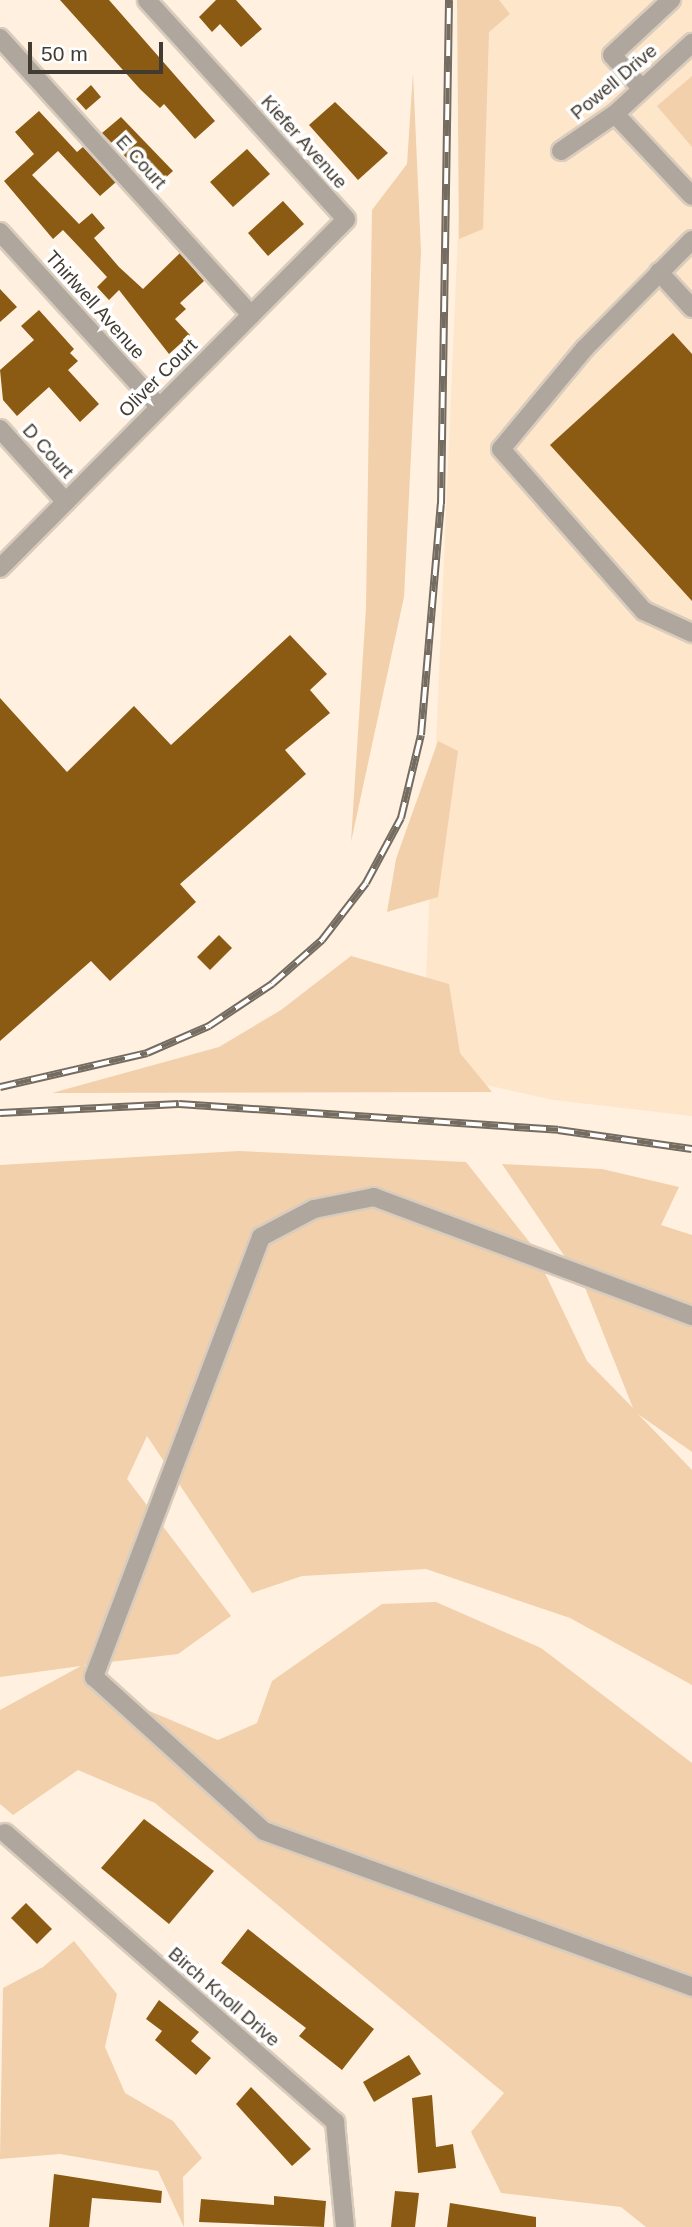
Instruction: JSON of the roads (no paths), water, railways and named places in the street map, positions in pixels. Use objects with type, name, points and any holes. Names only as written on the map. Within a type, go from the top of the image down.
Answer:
[{"type":"street","name":"Kiefer Avenue","points":[[147,0],[346,219]]},
{"type":"street","points":[[642,89],[612,55],[671,0]]},
{"type":"street","name":"E Court","points":[[0,38],[251,315]]},
{"type":"street","name":"Powell Drive","points":[[561,151],[615,114],[692,43]]},
{"type":"street","points":[[615,114],[692,196]]},
{"type":"street","name":"Oliver Court","points":[[0,568],[346,219]]},
{"type":"street","name":"Thirlwell Avenue","points":[[0,232],[159,407]]},
{"type":"street","points":[[692,240],[585,348],[501,449],[644,611],[692,633]]},
{"type":"street","points":[[659,272],[692,308]]},
{"type":"street","name":"D Court","points":[[0,429],[66,502]]},
{"type":"street","points":[[692,1316],[373,1197],[314,1209],[261,1237],[94,1677],[264,1831],[692,1987]]},
{"type":"street","name":"Birch Knoll Drive","points":[[5,1833],[335,2122],[345,2227]]},
{"type":"railway","points":[[0,1087],[147,1053],[209,1026],[272,984],[322,940],[366,883],[401,818],[421,735],[441,504],[449,0]]},
{"type":"railway","points":[[0,1113],[179,1104],[558,1130],[692,1149]]}]
